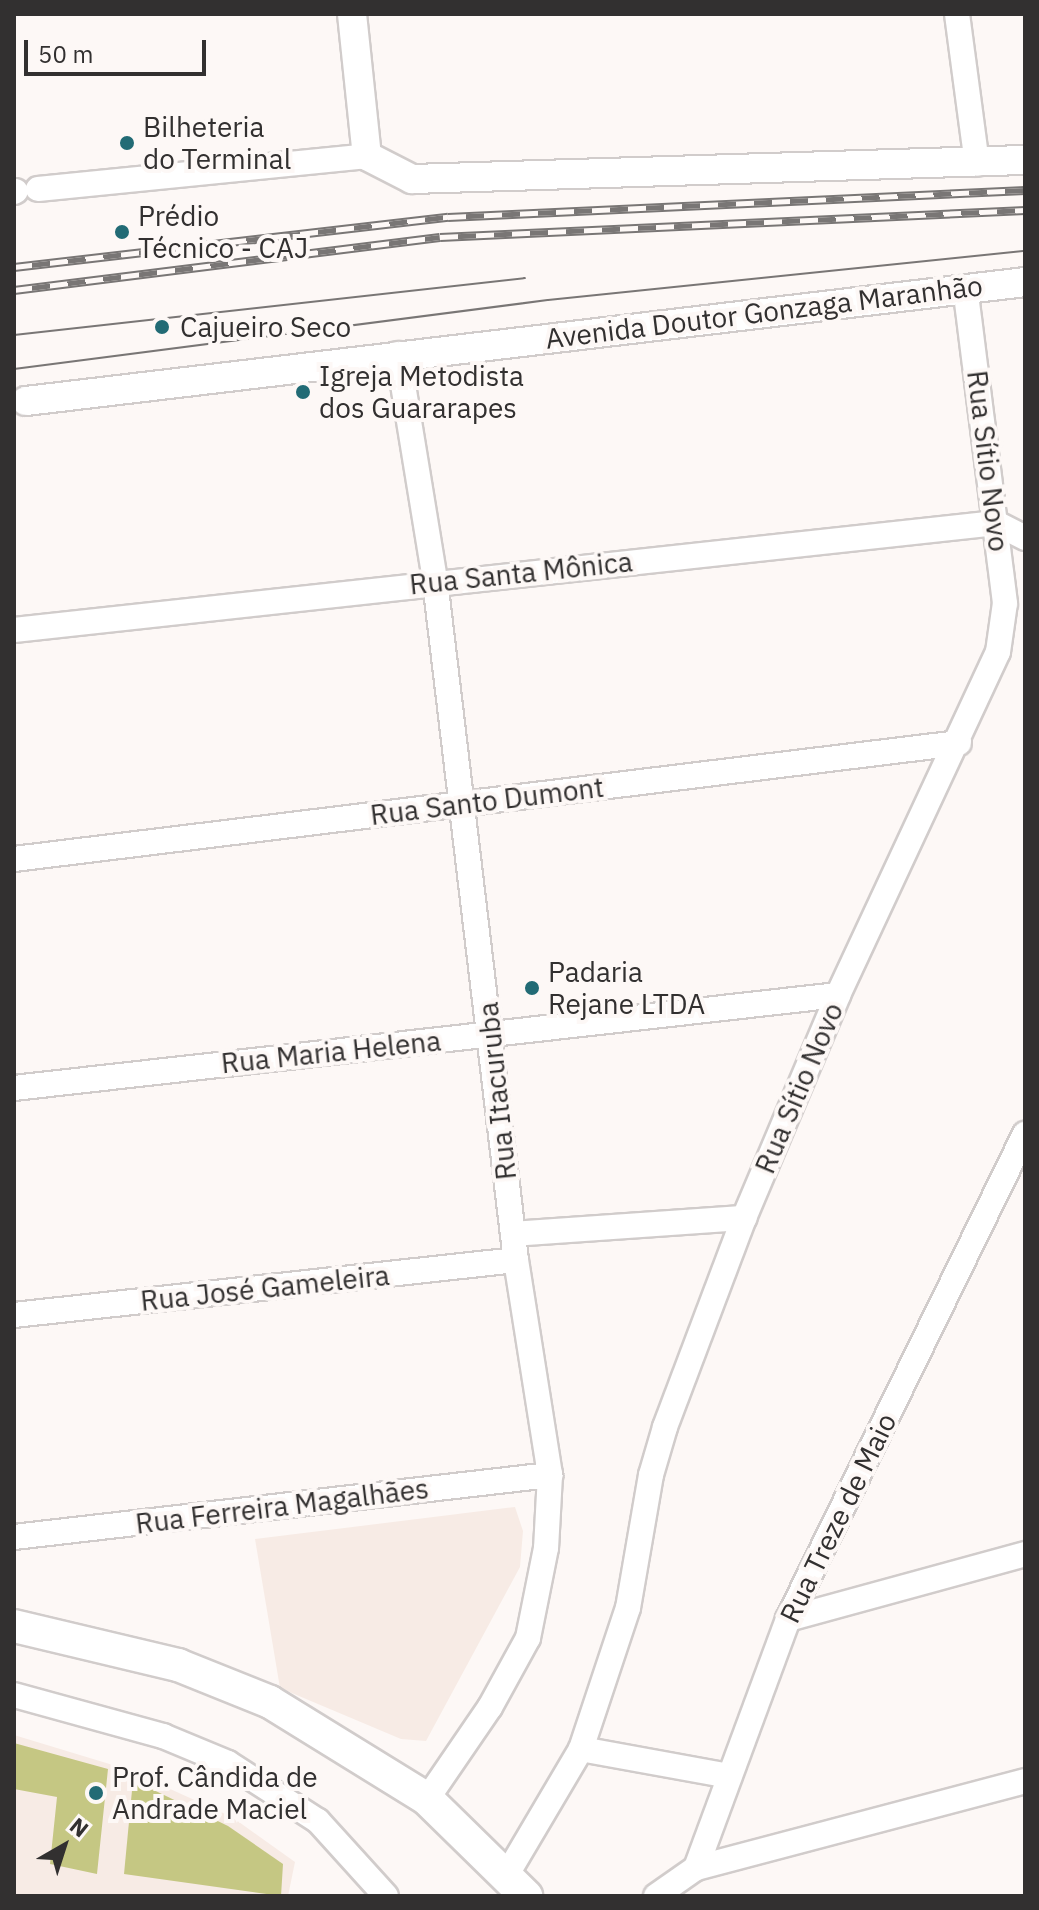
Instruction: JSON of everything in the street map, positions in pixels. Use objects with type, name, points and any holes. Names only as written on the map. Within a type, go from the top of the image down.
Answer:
[{"type":"main road","points":[[14,1626],[178,1665],[270,1702],[427,1799],[516,1886]]},
{"type":"street","points":[[352,14],[367,156]]},
{"type":"street","points":[[957,14],[977,164]]},
{"type":"street","points":[[23,191],[367,156],[412,179],[436,181],[1025,160]]},
{"type":"street","name":"Avenida Doutor Gonzaga Maranhão","points":[[26,401],[398,354],[1025,282]]},
{"type":"street","name":"Rua Sítio Novo","points":[[516,1886],[581,1749],[628,1608],[651,1475],[665,1427],[744,1218],[838,995],[959,743],[1002,635],[1005,603],[965,288]]},
{"type":"street","name":"Rua Itacuruba","points":[[398,354],[435,581],[492,1034],[516,1260],[550,1475],[546,1548],[528,1638],[490,1707],[427,1799]]},
{"type":"street","points":[[996,523],[1025,538]]},
{"type":"street","name":"Rua Santa Mônica","points":[[14,630],[435,581],[996,523]]},
{"type":"street","name":"Rua Santo Dumont","points":[[14,859],[959,743]]},
{"type":"street","name":"Rua Maria Helena","points":[[14,1088],[838,995]]},
{"type":"street","name":"Rua Treze de Maio","points":[[696,1868],[788,1619],[1016,1177],[1025,1134]]},
{"type":"street","points":[[513,1234],[744,1218]]},
{"type":"street","name":"Rua José Gameleira","points":[[14,1315],[516,1260]]},
{"type":"street","name":"Rua Ferreira Magalhães","points":[[14,1537],[550,1475]]},
{"type":"street","points":[[788,1619],[1025,1554]]},
{"type":"street","points":[[14,1695],[163,1736],[228,1763],[318,1821],[386,1896]]},
{"type":"street","points":[[581,1749],[729,1776]]},
{"type":"street","points":[[656,1896],[696,1868],[1025,1781]]},
{"type":"shaded area","points":[[515,1507],[523,1531],[520,1567],[426,1741],[401,1739],[280,1688],[255,1539]]},
{"type":"shaded area","name":"Prof. Cândida de Andrade Maciel","points":[[14,1735],[126,1769],[232,1817],[295,1862],[288,1896],[14,1896]]},
{"type":"green space","points":[[14,1743],[108,1769],[97,1874],[50,1864],[57,1797],[14,1789]]},
{"type":"green space","points":[[133,1780],[228,1826],[283,1864],[281,1896],[124,1874]]},
{"type":"tram line","points":[[14,369],[548,300],[1025,251]]},
{"type":"tram line","points":[[14,335],[525,278]]},
{"type":"railway","points":[[14,267],[448,217],[1025,190]]},
{"type":"railway","points":[[14,290],[440,237],[1025,210]]},
{"type":"place","name":"Bilheteria do Terminal","points":[[127,143]]},
{"type":"place","name":"Prédio Técnico - CAJ","points":[[122,232]]},
{"type":"place","name":"Cajueiro Seco","points":[[162,327]]},
{"type":"place","name":"Igreja Metodista dos Guararapes","points":[[303,392]]},
{"type":"place","name":"Padaria Rejane LTDA","points":[[532,988]]},
{"type":"place","name":"Prof. Cândida de Andrade Maciel","points":[[96,1793]]}]
